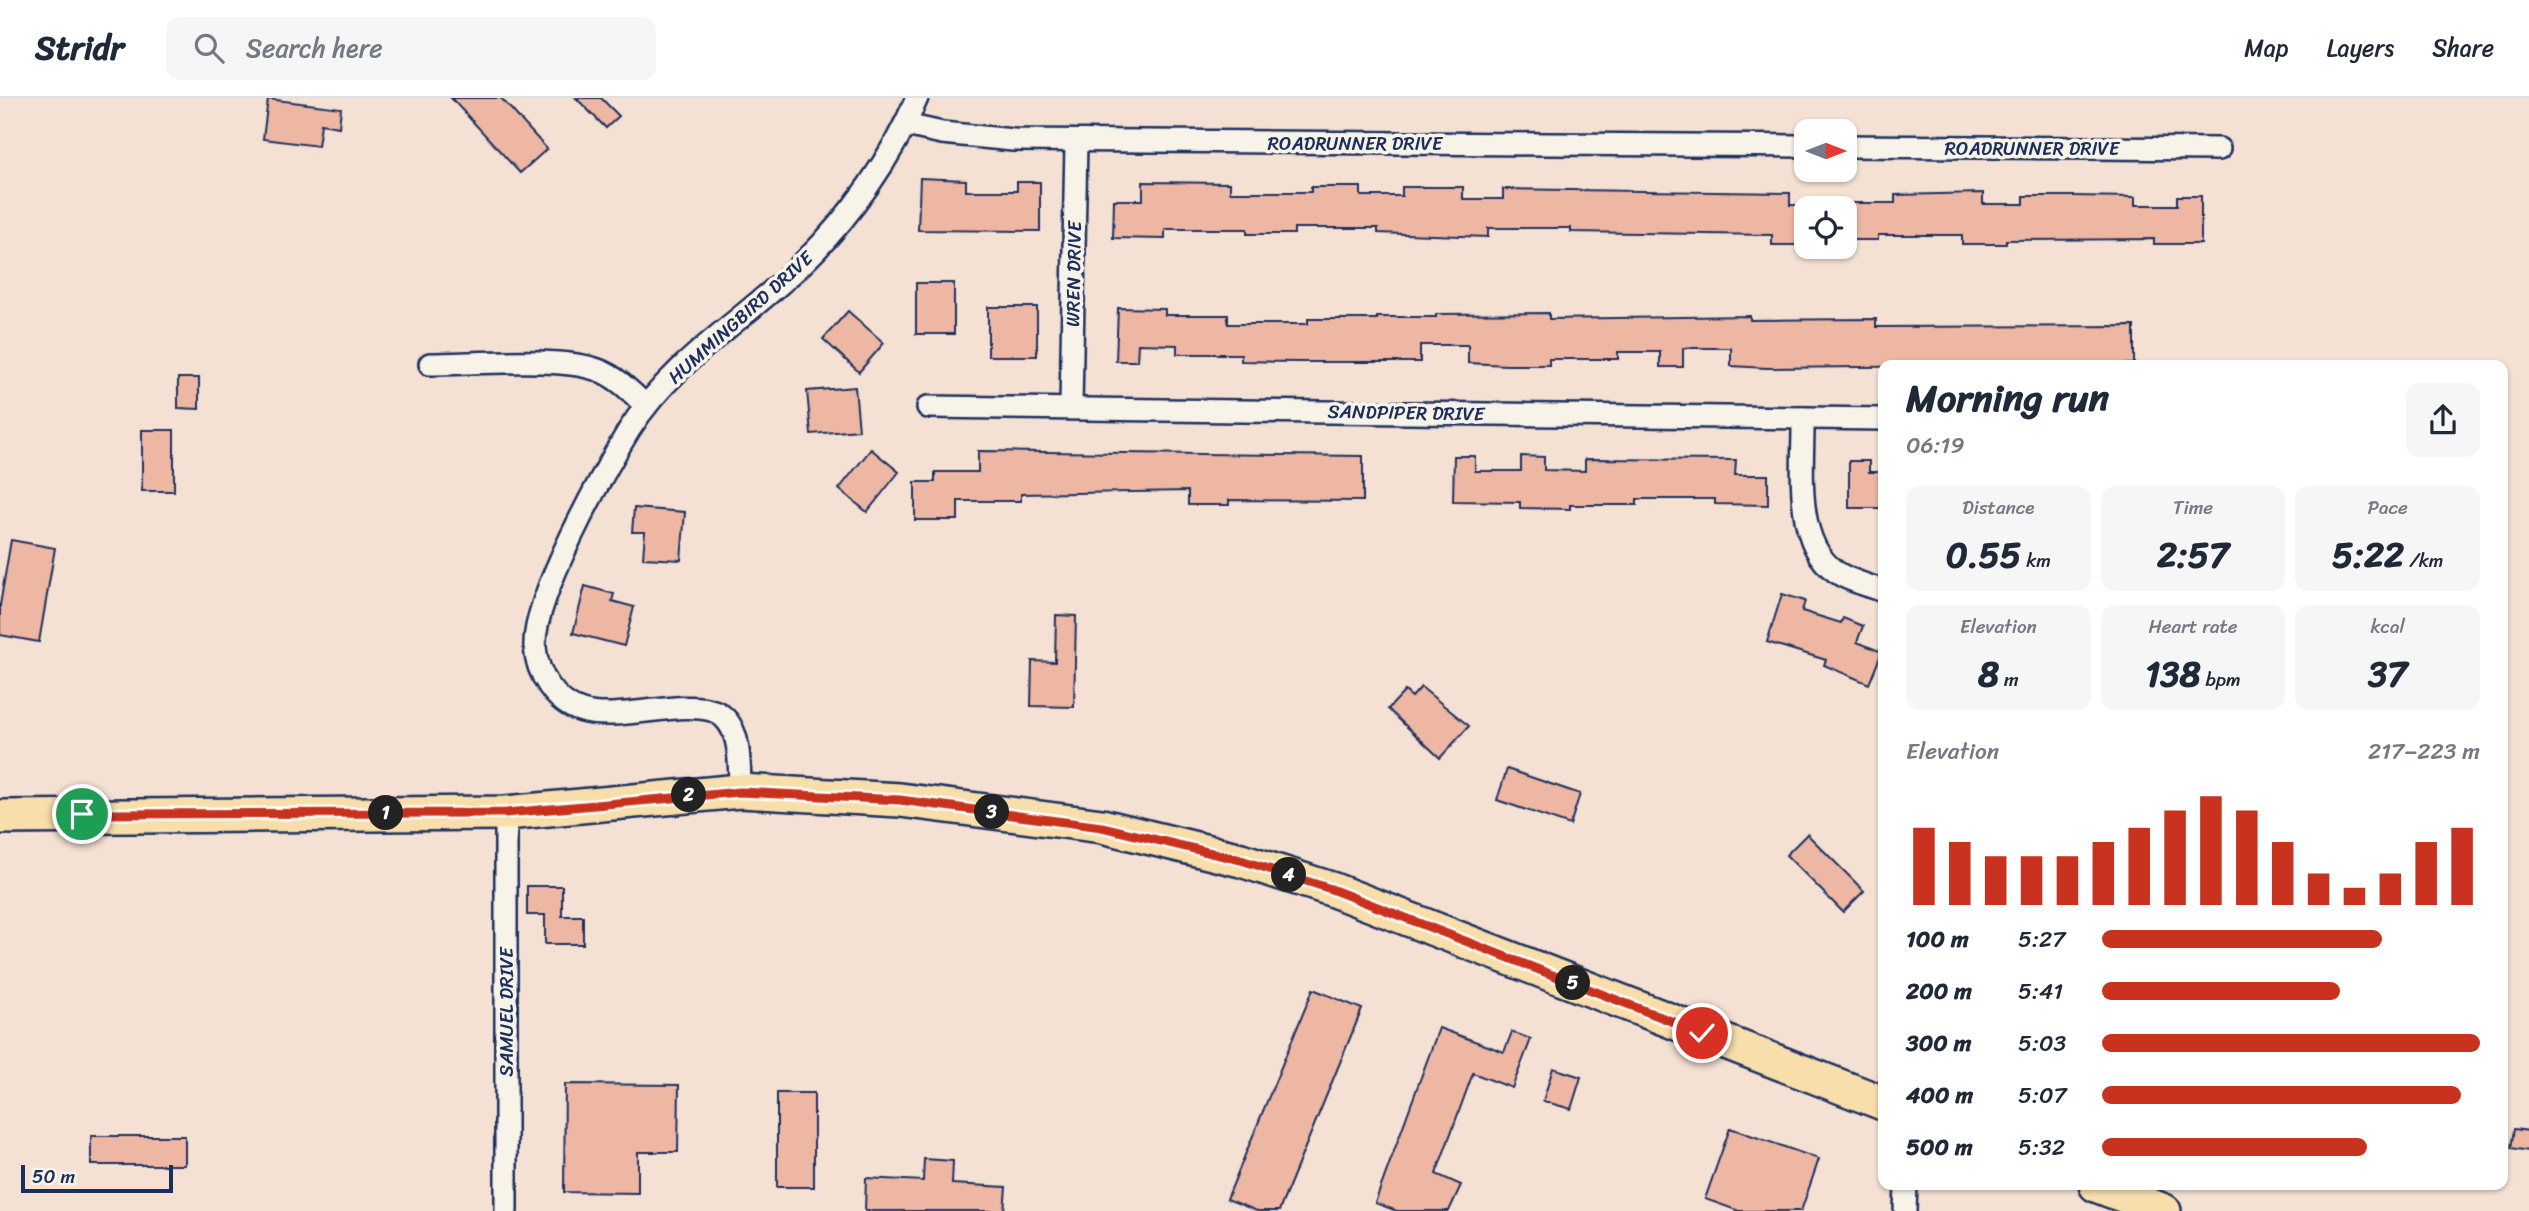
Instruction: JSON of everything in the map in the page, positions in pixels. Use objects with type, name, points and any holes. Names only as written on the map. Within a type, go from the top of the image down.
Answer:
[{"type":"main road","points":[[0,817],[98,814],[506,813],[740,792],[900,800],[1102,827],[1241,860],[1331,889],[1878,1101]]},
{"type":"main road","points":[[2109,1190],[2164,1211]]},
{"type":"street","name":"HUMMINGBIRD DRIVE","points":[[740,792],[738,745],[731,726],[714,711],[582,711],[561,700],[544,680],[535,646],[539,617],[598,480],[645,405],[690,359],[804,262],[854,205],[906,125],[917,98]]},
{"type":"street","name":"ROADRUNNER DRIVE","points":[[906,125],[942,133],[1013,140],[1076,142],[1794,146]]},
{"type":"street","name":"WREN DRIVE","points":[[1071,407],[1076,142]]},
{"type":"street","name":"ROADRUNNER DRIVE","points":[[1857,146],[2219,149]]},
{"type":"street","points":[[430,364],[564,364],[597,370],[621,382],[645,405]]},
{"type":"street","name":"SANDPIPER DRIVE","points":[[928,407],[1878,419]]},
{"type":"street","points":[[1803,418],[1806,527],[1818,556],[1841,576],[1878,589]]},
{"type":"street","name":"SAMUEL DRIVE","points":[[506,813],[506,1211]]},
{"type":"street","points":[[1905,1211],[1906,1190]]},
{"type":"building","points":[[451,98],[501,98],[547,149],[520,173]]},
{"type":"building","points":[[576,98],[601,98],[619,116],[606,128]]},
{"type":"building","points":[[268,99],[341,108],[339,127],[321,124],[318,146],[263,139]]},
{"type":"building","points":[[920,178],[966,180],[966,191],[1017,191],[1017,182],[1040,182],[1040,231],[918,230]]},
{"type":"building","points":[[1143,182],[1230,183],[1230,192],[1311,192],[1311,187],[1361,187],[1361,196],[1402,196],[1402,187],[1463,187],[1463,199],[1503,199],[1503,189],[1790,193],[1790,205],[1794,205],[1794,245],[1772,245],[1772,235],[1571,232],[1571,228],[1488,228],[1488,237],[1378,233],[1378,228],[1294,228],[1294,234],[1247,234],[1247,229],[1165,229],[1165,239],[1113,238],[1114,200],[1143,200]]},
{"type":"building","points":[[1983,193],[1983,204],[2024,204],[2024,196],[2135,197],[2135,205],[2177,205],[2177,196],[2201,196],[2201,244],[2154,244],[2154,239],[2006,240],[2006,244],[1962,244],[1962,235],[1878,235],[1878,240],[1857,240],[1857,203],[1895,203],[1895,195]]},
{"type":"building","points":[[916,283],[954,283],[954,334],[916,334]]},
{"type":"building","points":[[988,307],[1037,307],[1037,356],[988,356]]},
{"type":"building","points":[[1118,308],[1165,309],[1165,315],[1228,315],[1228,324],[1308,324],[1308,319],[1436,317],[1436,314],[1549,313],[1549,319],[1750,316],[1750,320],[1876,319],[1876,327],[2134,326],[2134,360],[1878,360],[1878,367],[1767,368],[1731,366],[1731,348],[1683,348],[1683,367],[1660,367],[1660,352],[1618,352],[1618,359],[1549,359],[1549,365],[1507,365],[1468,363],[1468,345],[1420,345],[1420,362],[1296,362],[1241,361],[1241,354],[1177,354],[1177,345],[1138,344],[1137,361],[1116,361]]},
{"type":"building","points":[[848,311],[884,343],[859,372],[823,339]]},
{"type":"building","points":[[178,378],[199,378],[199,409],[178,408]]},
{"type":"building","points":[[855,387],[859,430],[811,434],[807,391]]},
{"type":"building","points":[[142,430],[174,430],[174,491],[142,491]]},
{"type":"building","points":[[871,449],[899,472],[867,512],[839,489]]},
{"type":"building","points":[[978,451],[1363,456],[1363,501],[1229,500],[1229,505],[1188,505],[1188,491],[1021,494],[1021,501],[958,501],[958,520],[915,520],[915,482],[935,482],[935,472],[978,472]]},
{"type":"building","points":[[1454,456],[1475,456],[1475,471],[1521,471],[1521,456],[1544,457],[1544,470],[1585,471],[1585,459],[1736,460],[1735,475],[1768,475],[1768,505],[1715,504],[1715,499],[1637,499],[1637,505],[1570,505],[1570,509],[1520,508],[1520,502],[1453,501]]},
{"type":"building","points":[[1849,461],[1869,461],[1869,472],[1878,472],[1878,508],[1849,508]]},
{"type":"building","points":[[634,508],[685,512],[681,560],[643,558],[645,532],[632,532]]},
{"type":"building","points":[[11,540],[55,548],[39,642],[0,635],[0,605]]},
{"type":"building","points":[[585,586],[614,594],[612,601],[634,607],[624,646],[573,633]]},
{"type":"building","points":[[1782,594],[1805,601],[1802,611],[1841,623],[1843,618],[1863,626],[1857,642],[1878,650],[1878,662],[1869,684],[1824,665],[1826,660],[1767,642]]},
{"type":"building","points":[[1056,615],[1076,616],[1074,707],[1031,706],[1032,661],[1055,662]]},
{"type":"building","points":[[1421,687],[1469,726],[1440,758],[1388,709],[1405,691],[1412,697]]},
{"type":"building","points":[[1507,769],[1580,794],[1570,825],[1497,800]]},
{"type":"building","points":[[1807,834],[1864,891],[1843,912],[1786,855]]},
{"type":"building","points":[[527,886],[562,886],[562,916],[583,916],[583,944],[545,944],[545,915],[527,915]]},
{"type":"building","points":[[1313,989],[1362,1009],[1279,1211],[1257,1211],[1227,1199]]},
{"type":"building","points":[[1439,1028],[1504,1052],[1512,1032],[1531,1039],[1512,1088],[1473,1073],[1436,1174],[1461,1185],[1449,1211],[1397,1211],[1375,1203]]},
{"type":"building","points":[[1553,1068],[1581,1077],[1571,1109],[1543,1101]]},
{"type":"building","points":[[565,1084],[679,1085],[678,1152],[638,1152],[638,1193],[564,1192]]},
{"type":"building","points":[[777,1093],[814,1093],[814,1187],[777,1187]]},
{"type":"building","points":[[1730,1128],[1819,1159],[1801,1211],[1739,1211],[1705,1199]]},
{"type":"building","points":[[2514,1129],[2529,1131],[2529,1151],[2511,1148]]},
{"type":"building","points":[[91,1136],[185,1136],[185,1165],[91,1165]]},
{"type":"building","points":[[924,1159],[953,1161],[952,1184],[1006,1187],[1004,1211],[865,1211],[866,1178],[923,1181]]},
{"type":"route","points":[[82,814],[506,813],[740,792],[900,800],[1102,827],[1241,860],[1331,889],[1702,1033]]}]
